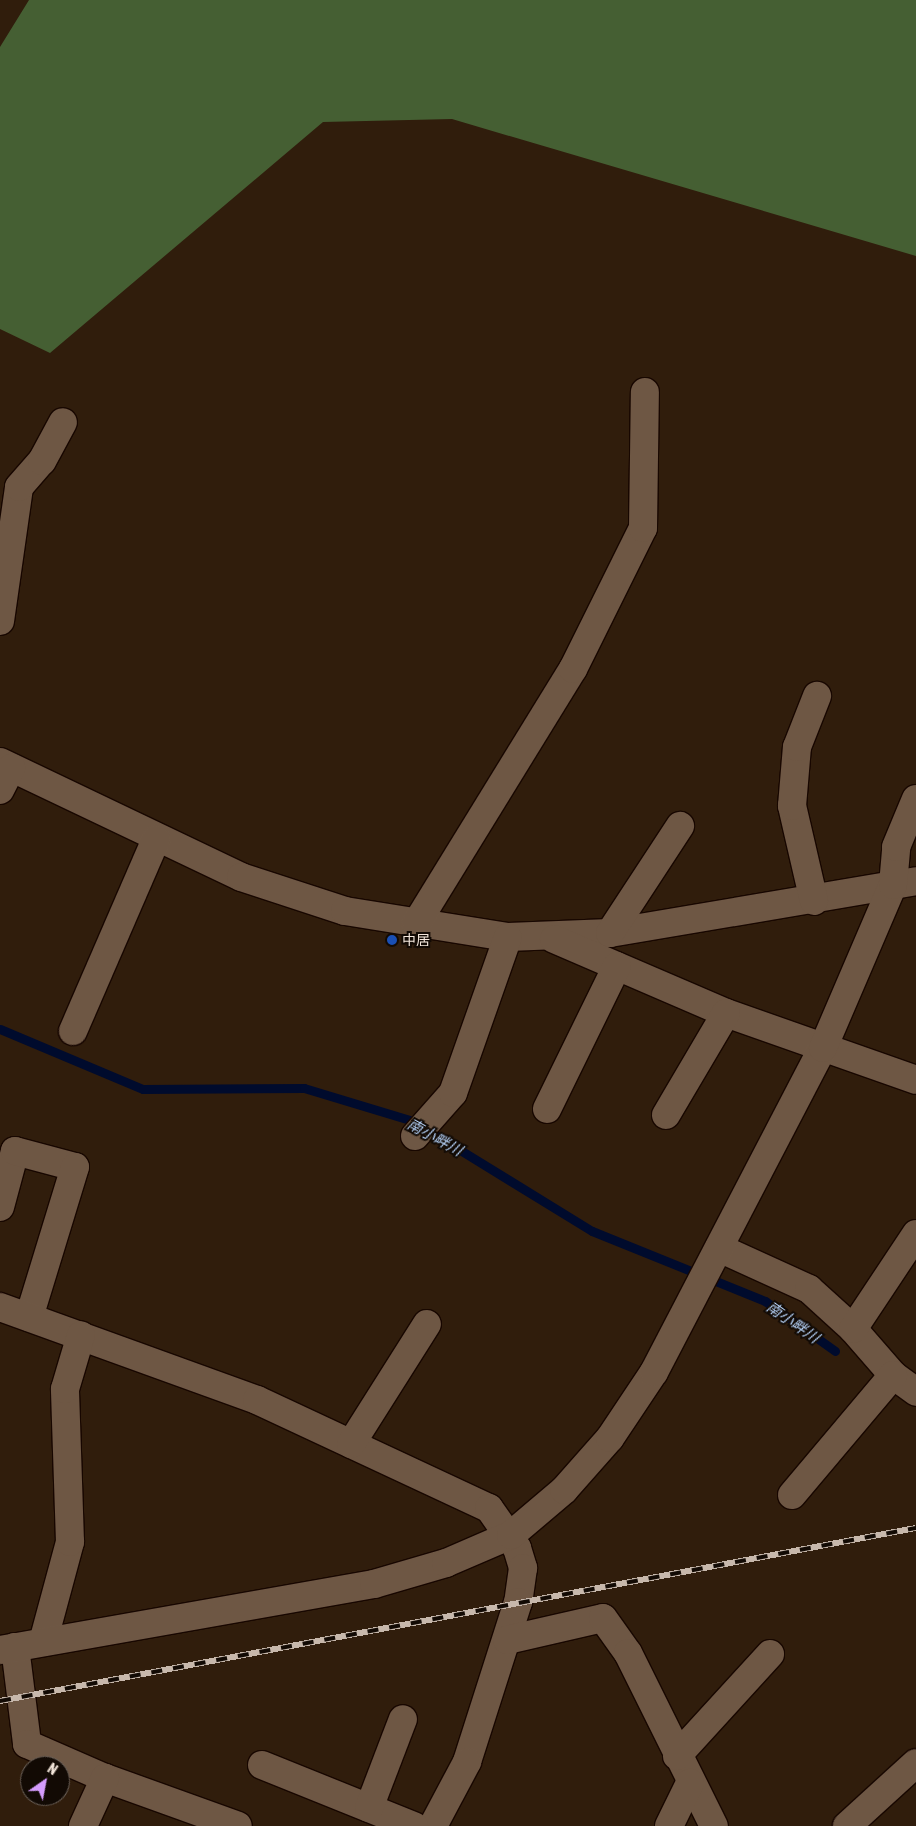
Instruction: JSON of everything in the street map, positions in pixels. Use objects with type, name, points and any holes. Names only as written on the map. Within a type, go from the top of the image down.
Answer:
[{"type":"street","points":[[416,924],[573,669],[643,528],[645,392]]},
{"type":"street","points":[[0,621],[19,487],[42,461],[63,422]]},
{"type":"street","points":[[814,901],[792,806],[797,747],[817,696]]},
{"type":"street","points":[[4,773],[251,880],[345,911],[416,924],[508,937],[550,938],[610,932],[814,901],[904,883]]},
{"type":"street","points":[[238,1826],[105,1778],[27,1744],[8,1649],[374,1584],[446,1563],[511,1535],[564,1490],[610,1438],[693,1299],[822,1048],[904,883],[896,847],[916,799]]},
{"type":"street","points":[[610,932],[680,826]]},
{"type":"street","points":[[73,1031],[156,839]]},
{"type":"street","points":[[424,1127],[465,1067],[508,937]]},
{"type":"street","points":[[550,938],[726,1013],[916,1080]]},
{"type":"street","points":[[547,1109],[617,966]]},
{"type":"street","points":[[666,1115],[726,1013]]},
{"type":"street","points":[[0,1207],[15,1151],[75,1167],[29,1317]]},
{"type":"street","points":[[853,1329],[916,1234]]},
{"type":"street","points":[[715,1256],[795,1280],[853,1329],[893,1375],[916,1392]]},
{"type":"street","points":[[0,1308],[81,1335],[256,1400],[489,1508],[511,1535],[523,1568],[507,1640],[467,1762],[433,1826]]},
{"type":"street","points":[[351,1444],[427,1324]]},
{"type":"street","points":[[43,1642],[70,1542],[65,1389],[81,1335]]},
{"type":"street","points":[[792,1495],[893,1375]]},
{"type":"street","points":[[507,1640],[603,1618],[628,1653],[690,1783],[714,1826]]},
{"type":"street","points":[[677,1756],[770,1654]]},
{"type":"street","points":[[369,1808],[403,1719]]},
{"type":"street","points":[[847,1826],[916,1763]]},
{"type":"street","points":[[262,1765],[414,1826]]},
{"type":"street","points":[[83,1826],[105,1778]]},
{"type":"street","points":[[669,1826],[690,1783]]},
{"type":"green space","points":[[29,0],[916,0],[916,256],[452,119],[323,122],[50,353],[0,329],[0,47]]},
{"type":"waterway","name":"南小畔川","points":[[0,1029],[143,1089],[304,1088],[413,1121],[592,1231],[765,1301],[835,1351]]},
{"type":"railway","points":[[0,1701],[916,1528]]},
{"type":"place","name":"中居","points":[[392,940]]}]
